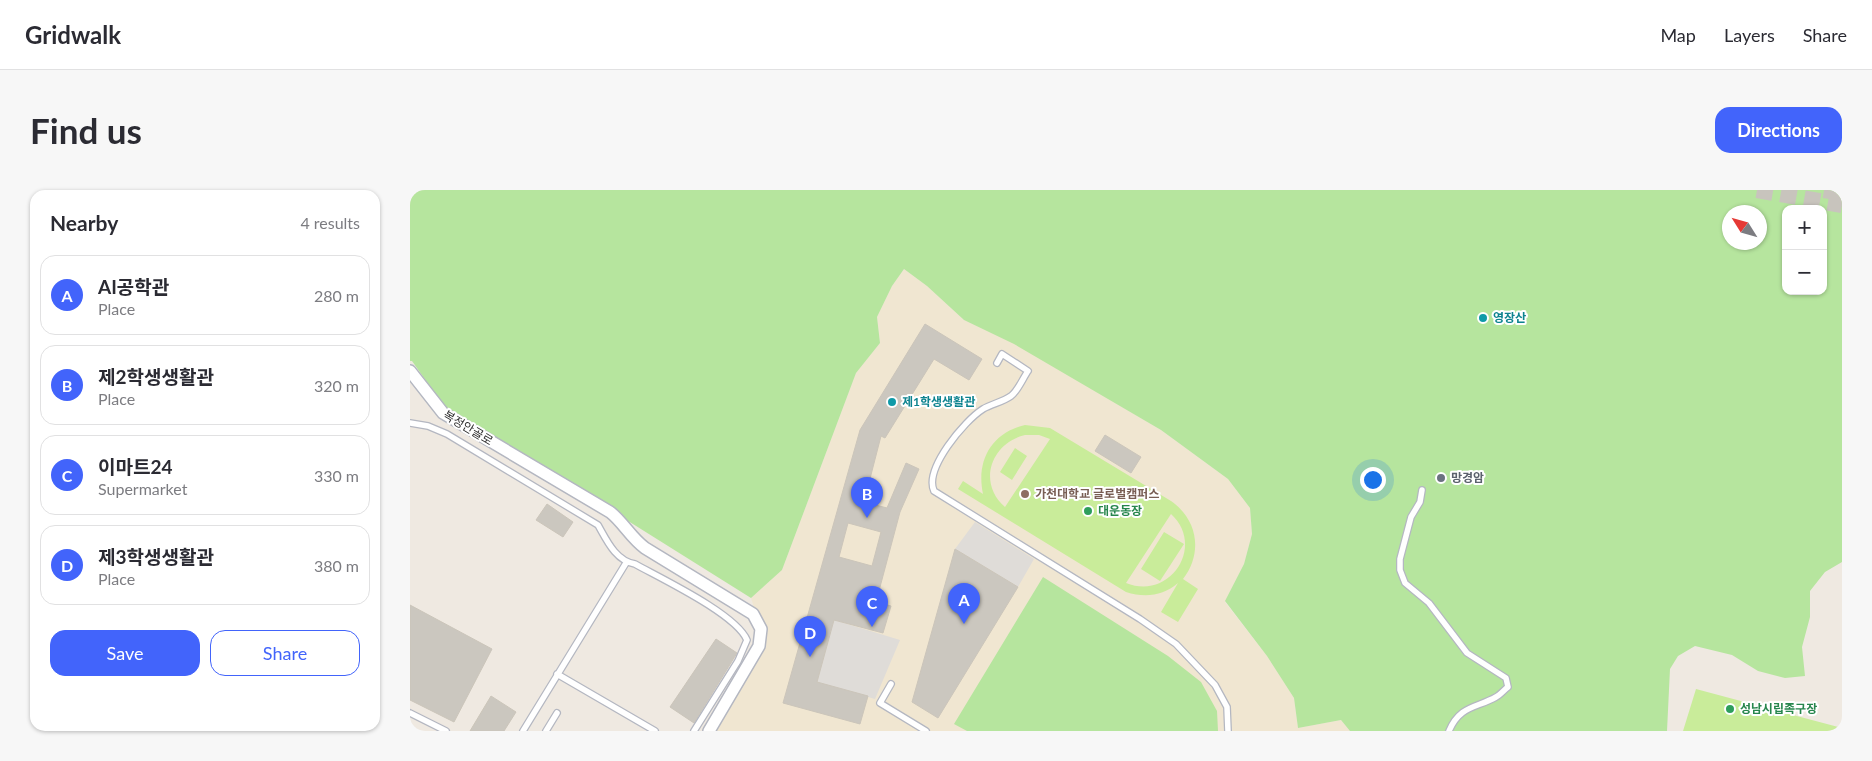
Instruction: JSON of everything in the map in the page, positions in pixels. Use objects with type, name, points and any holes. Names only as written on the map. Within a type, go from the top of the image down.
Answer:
[{"type":"street","name":"복정안골로","points":[[410,371],[438,409],[610,512],[645,548],[753,614],[761,629],[759,646],[709,731]]},
{"type":"lane","points":[[997,363],[1002,354],[1028,370],[1012,396],[985,408],[966,422],[935,468],[932,477],[934,491],[1140,619],[1176,644],[1215,685],[1227,707],[1228,731]]},
{"type":"lane","points":[[410,424],[428,426],[447,434],[598,525],[612,549],[626,563],[635,564],[706,604],[731,620],[744,632],[747,640],[738,661],[694,731]]},
{"type":"lane","points":[[1422,490],[1420,502],[1411,517],[1400,559],[1400,570],[1405,583],[1429,603],[1467,653],[1506,678],[1508,687],[1496,697],[1470,706],[1449,731]]},
{"type":"lane","points":[[523,731],[556,674],[626,563]]},
{"type":"lane","points":[[556,674],[655,731]]},
{"type":"lane","points":[[891,684],[880,703],[926,731]]},
{"type":"lane","points":[[410,713],[446,731]]},
{"type":"lane","points":[[546,731],[557,713]]},
{"type":"shaded area","name":"가천대학교 글로벌캠퍼스","points":[[904,269],[927,286],[964,320],[1014,343],[1161,430],[1228,479],[1250,508],[1252,534],[1244,564],[1225,602],[1267,656],[1294,698],[1298,728],[1341,720],[1350,731],[709,731],[729,697],[761,629],[751,598],[782,570],[856,373],[880,343],[877,317],[892,286]]},
{"type":"shaded area","points":[[975,522],[1034,559],[1018,587],[955,549]]},
{"type":"shaded area","points":[[834,620],[900,640],[875,699],[817,682]]},
{"type":"green space","points":[[410,190],[1842,190],[1842,562],[1825,572],[1810,591],[1810,617],[1802,647],[1805,676],[1785,678],[1758,671],[1732,655],[1695,646],[1678,656],[1670,669],[1667,731],[1350,731],[1341,720],[1298,728],[1294,698],[1267,656],[1225,601],[1244,564],[1252,534],[1250,508],[1228,479],[1161,430],[1014,344],[964,320],[927,286],[904,269],[892,286],[877,317],[880,343],[856,373],[782,570],[751,598],[443,405],[412,361],[410,361]]},
{"type":"green space","name":"대운동장","points":[[1025,425],[1050,428],[1171,501],[1180,509],[1192,527],[1195,537],[1193,559],[1183,579],[1198,589],[1178,622],[1161,612],[1178,583],[1166,591],[1154,595],[1126,592],[958,489],[963,481],[983,494],[981,482],[984,460],[995,442],[1013,429]],"holes":[[[1025,435],[1039,435],[1050,439],[1005,507],[996,497],[992,487],[990,476],[992,465],[996,455],[1004,446],[1013,439]],[[1171,514],[1181,527],[1185,541],[1184,555],[1178,567],[1169,578],[1157,584],[1142,587],[1126,583]]]},
{"type":"green space","points":[[1015,448],[1027,456],[1012,480],[1000,472]]},
{"type":"green space","points":[[1164,532],[1184,544],[1160,581],[1141,569]]},
{"type":"green space","points":[[1043,577],[1168,656],[1201,682],[1217,711],[1218,731],[967,731],[954,724]]},
{"type":"green space","name":"성남시립족구장","points":[[1696,689],[1842,728],[1842,731],[1683,731]]},
{"type":"building","points":[[925,324],[982,359],[969,380],[934,359],[885,438],[881,436],[864,502],[887,508],[906,463],[919,469],[900,512],[876,602],[891,606],[883,633],[834,620],[817,682],[868,696],[860,724],[783,703],[860,430]],"holes":[[[848,523],[881,532],[872,566],[839,557]]]},
{"type":"building","points":[[1105,435],[1141,457],[1131,473],[1095,451]]},
{"type":"building","points":[[547,504],[573,522],[563,537],[536,520]]},
{"type":"building","points":[[955,549],[1018,587],[938,718],[912,702]]},
{"type":"building","points":[[410,605],[492,649],[454,722],[410,700]]},
{"type":"building","points":[[716,639],[737,653],[694,723],[670,707]]},
{"type":"building","points":[[491,696],[516,712],[504,731],[470,731]]},
{"type":"tunnel","points":[[1757,190],[1842,205]]},
{"type":"tunnel","points":[[1824,190],[1842,193]]},
{"type":"place","name":"영장산","points":[[1483,318]]},
{"type":"place","name":"제1학생생활관","points":[[892,402]]},
{"type":"place","name":"망경암","points":[[1441,478]]},
{"type":"place","name":"가천대학교 글로벌캠퍼스","points":[[1025,494]]},
{"type":"place","name":"대운동장","points":[[1088,511]]},
{"type":"place","name":"제2학생생활관","points":[[867,518]]},
{"type":"place","name":"AI공학관","points":[[964,624]]},
{"type":"place","name":"이마트24","points":[[872,627]]},
{"type":"place","name":"제3학생생활관","points":[[810,657]]},
{"type":"place","name":"성남시립족구장","points":[[1730,709]]}]
